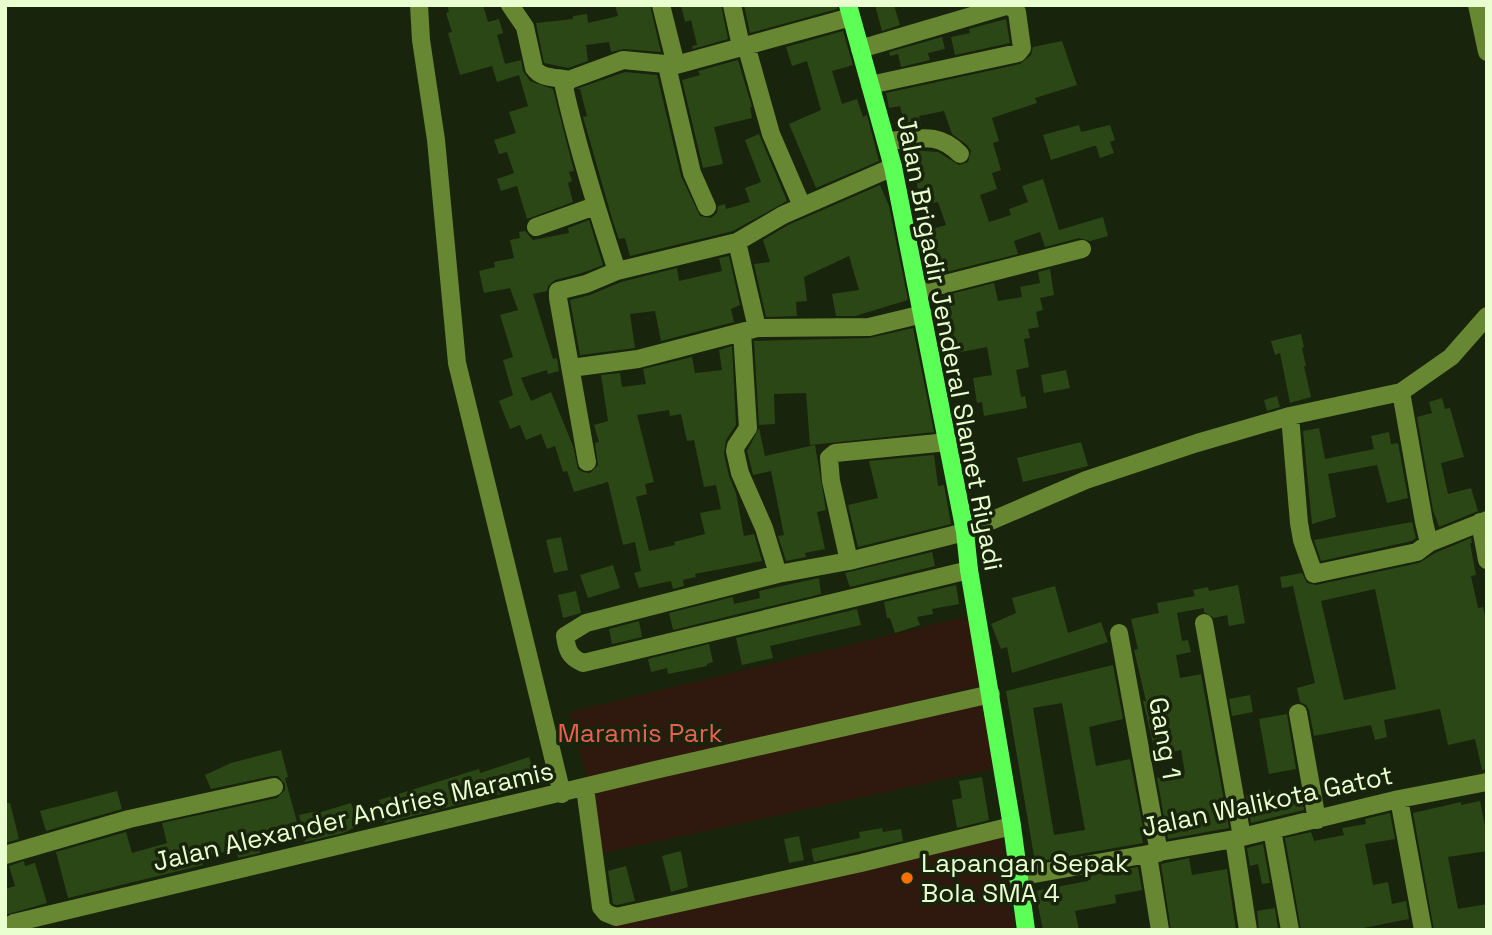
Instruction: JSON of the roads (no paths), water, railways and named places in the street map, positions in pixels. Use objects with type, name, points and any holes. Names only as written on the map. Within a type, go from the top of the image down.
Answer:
[{"type":"main road","name":"Jalan Brigadir Jenderal Slamet Riyadi","points":[[849,11],[893,167],[948,442],[991,694],[1026,930]]},
{"type":"street","points":[[419,5],[421,40],[436,140],[457,363],[562,794]]},
{"type":"street","points":[[510,5],[525,27],[537,73],[544,77],[569,80],[623,60],[671,65],[743,46],[849,11]]},
{"type":"street","points":[[661,5],[692,173],[706,207]]},
{"type":"street","points":[[732,5],[771,134],[802,206]]},
{"type":"street","points":[[860,49],[1009,5],[1017,12],[1022,48],[1018,53],[870,85]]},
{"type":"street","points":[[1477,5],[1487,52]]},
{"type":"street","points":[[569,80],[564,87],[583,167],[617,271]]},
{"type":"street","points":[[886,141],[939,138],[960,154]]},
{"type":"street","points":[[587,462],[558,291],[586,284],[617,271],[737,242],[802,206],[893,167]]},
{"type":"street","points":[[536,227],[595,206]]},
{"type":"street","points":[[737,242],[749,330],[748,428],[735,451],[740,473],[764,528],[778,574]]},
{"type":"street","points":[[918,291],[1082,249]]},
{"type":"street","points":[[571,369],[638,359],[749,330],[869,327],[923,314]]},
{"type":"street","points":[[969,570],[583,663],[573,659],[568,652],[565,636],[586,623],[778,574],[849,561],[965,532],[1086,480],[1197,443],[1290,416],[1401,392],[1451,357],[1487,316]]},
{"type":"street","points":[[1401,392],[1429,542]]},
{"type":"street","points":[[1290,416],[1299,523],[1314,574],[1417,552],[1429,542],[1483,521],[1487,560]]},
{"type":"street","points":[[849,561],[831,481],[829,458],[835,453],[948,442]]},
{"type":"street","points":[[1203,623],[1238,838],[1248,930]]},
{"type":"street","name":"Gang 1","points":[[1119,633],[1154,854],[1160,930]]},
{"type":"street","name":"Jalan Alexander Andries Maramis","points":[[8,924],[655,770],[991,694]]},
{"type":"street","points":[[1298,713],[1317,820]]},
{"type":"street","points":[[5,855],[129,819],[274,787]]},
{"type":"street","name":"Jalan Walikota Gatot","points":[[1017,877],[1238,838],[1399,799],[1486,787]]},
{"type":"street","points":[[584,788],[601,907],[606,913],[616,917],[861,863],[1012,826]]},
{"type":"street","points":[[1399,799],[1423,930]]},
{"type":"street","points":[[1272,830],[1290,930]]},
{"type":"place","name":"Lapangan Sepak Bola SMA 4","points":[[907,878]]},
{"type":"park label","name":"Maramis Park","points":[[640,733]]}]
